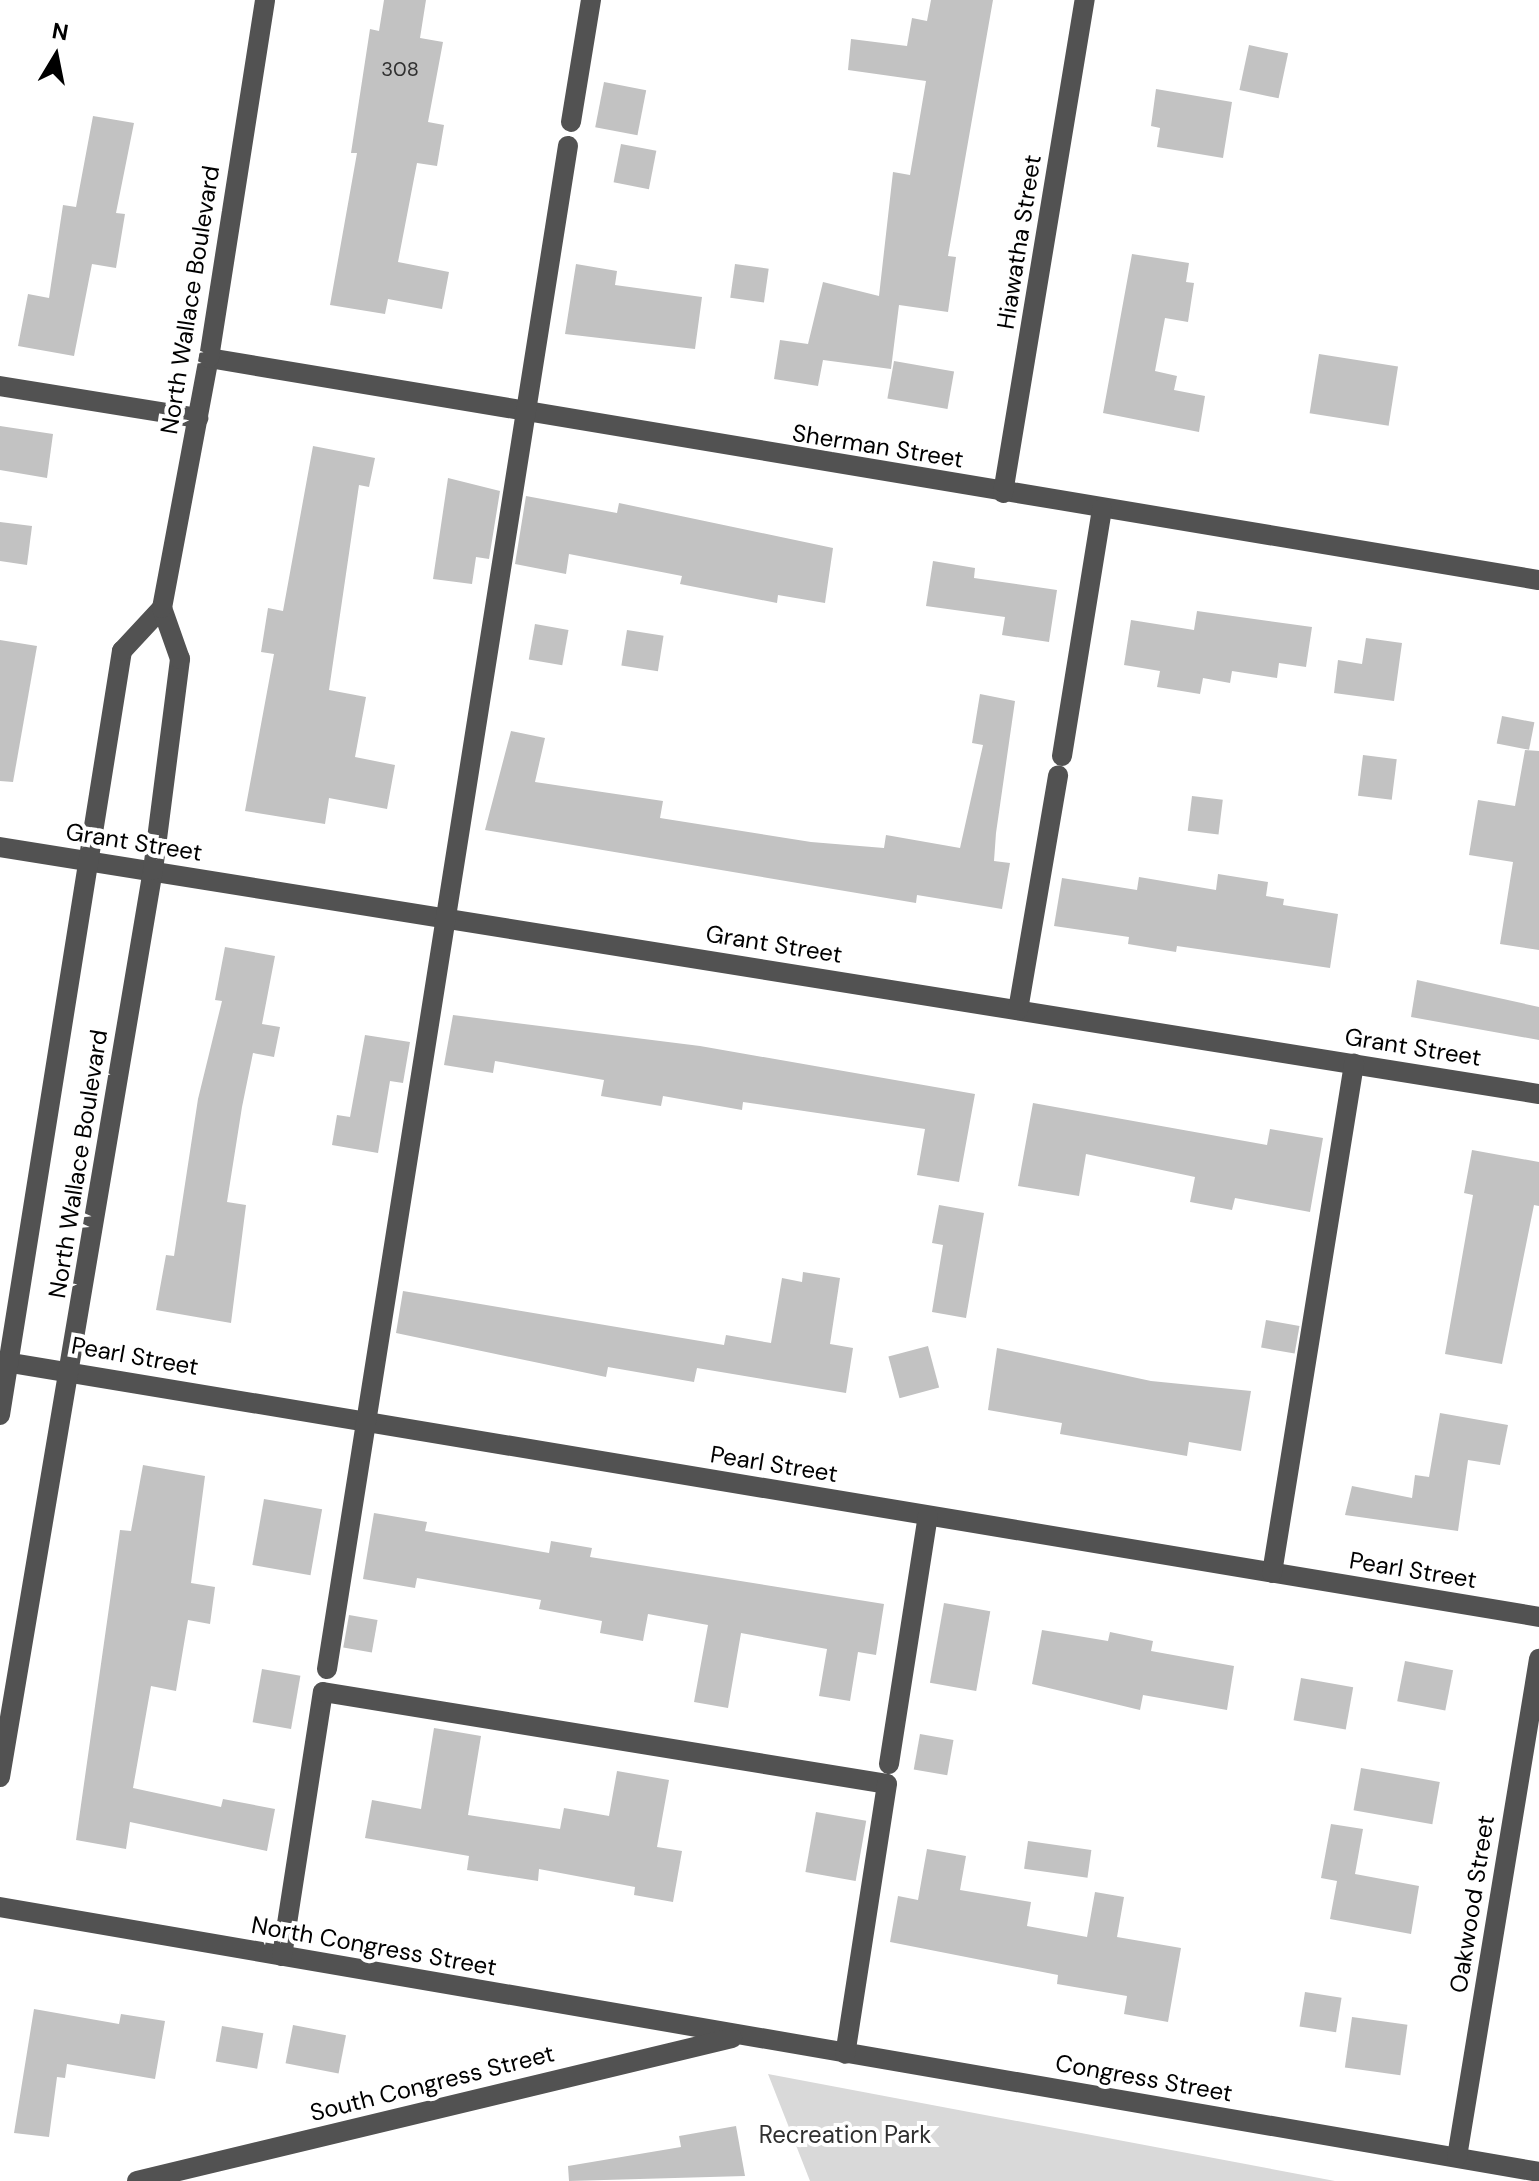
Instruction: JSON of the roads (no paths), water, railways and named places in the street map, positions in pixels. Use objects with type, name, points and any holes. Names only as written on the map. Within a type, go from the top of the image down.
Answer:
[{"type":"street","name":"North Wallace Boulevard","points":[[0,1777],[153,870],[180,659],[162,608],[209,358],[265,0]]},
{"type":"street","points":[[571,122],[591,0]]},
{"type":"street","name":"Hiawatha Street","points":[[1003,493],[1085,0]]},
{"type":"street","points":[[327,1669],[450,919],[524,415],[568,146]]},
{"type":"street","name":"Sherman Street","points":[[209,358],[524,415],[1539,580]]},
{"type":"street","points":[[0,386],[198,418]]},
{"type":"street","points":[[1018,1010],[1102,509]]},
{"type":"street","name":"North Wallace Boulevard","points":[[0,1415],[4,1361],[90,860],[122,651],[162,608]]},
{"type":"street","name":"Grant Street","points":[[0,847],[1539,1094]]},
{"type":"street","points":[[1272,1573],[1354,1064]]},
{"type":"street","name":"Pearl Street","points":[[4,1361],[1539,1617]]},
{"type":"street","points":[[889,1764],[928,1516]]},
{"type":"street","name":"Oakwood Street","points":[[1457,2157],[1539,1659]]},
{"type":"street","points":[[282,1956],[323,1692],[887,1784],[845,2054]]},
{"type":"street","name":"North Congress Street","points":[[0,1907],[740,2036]]},
{"type":"street","name":"Congress Street","points":[[740,2036],[1539,2172]]},
{"type":"street","name":"South Congress Street","points":[[137,2181],[740,2036]]},
{"type":"park label","name":"Recreation Park","points":[[845,2135]]}]
